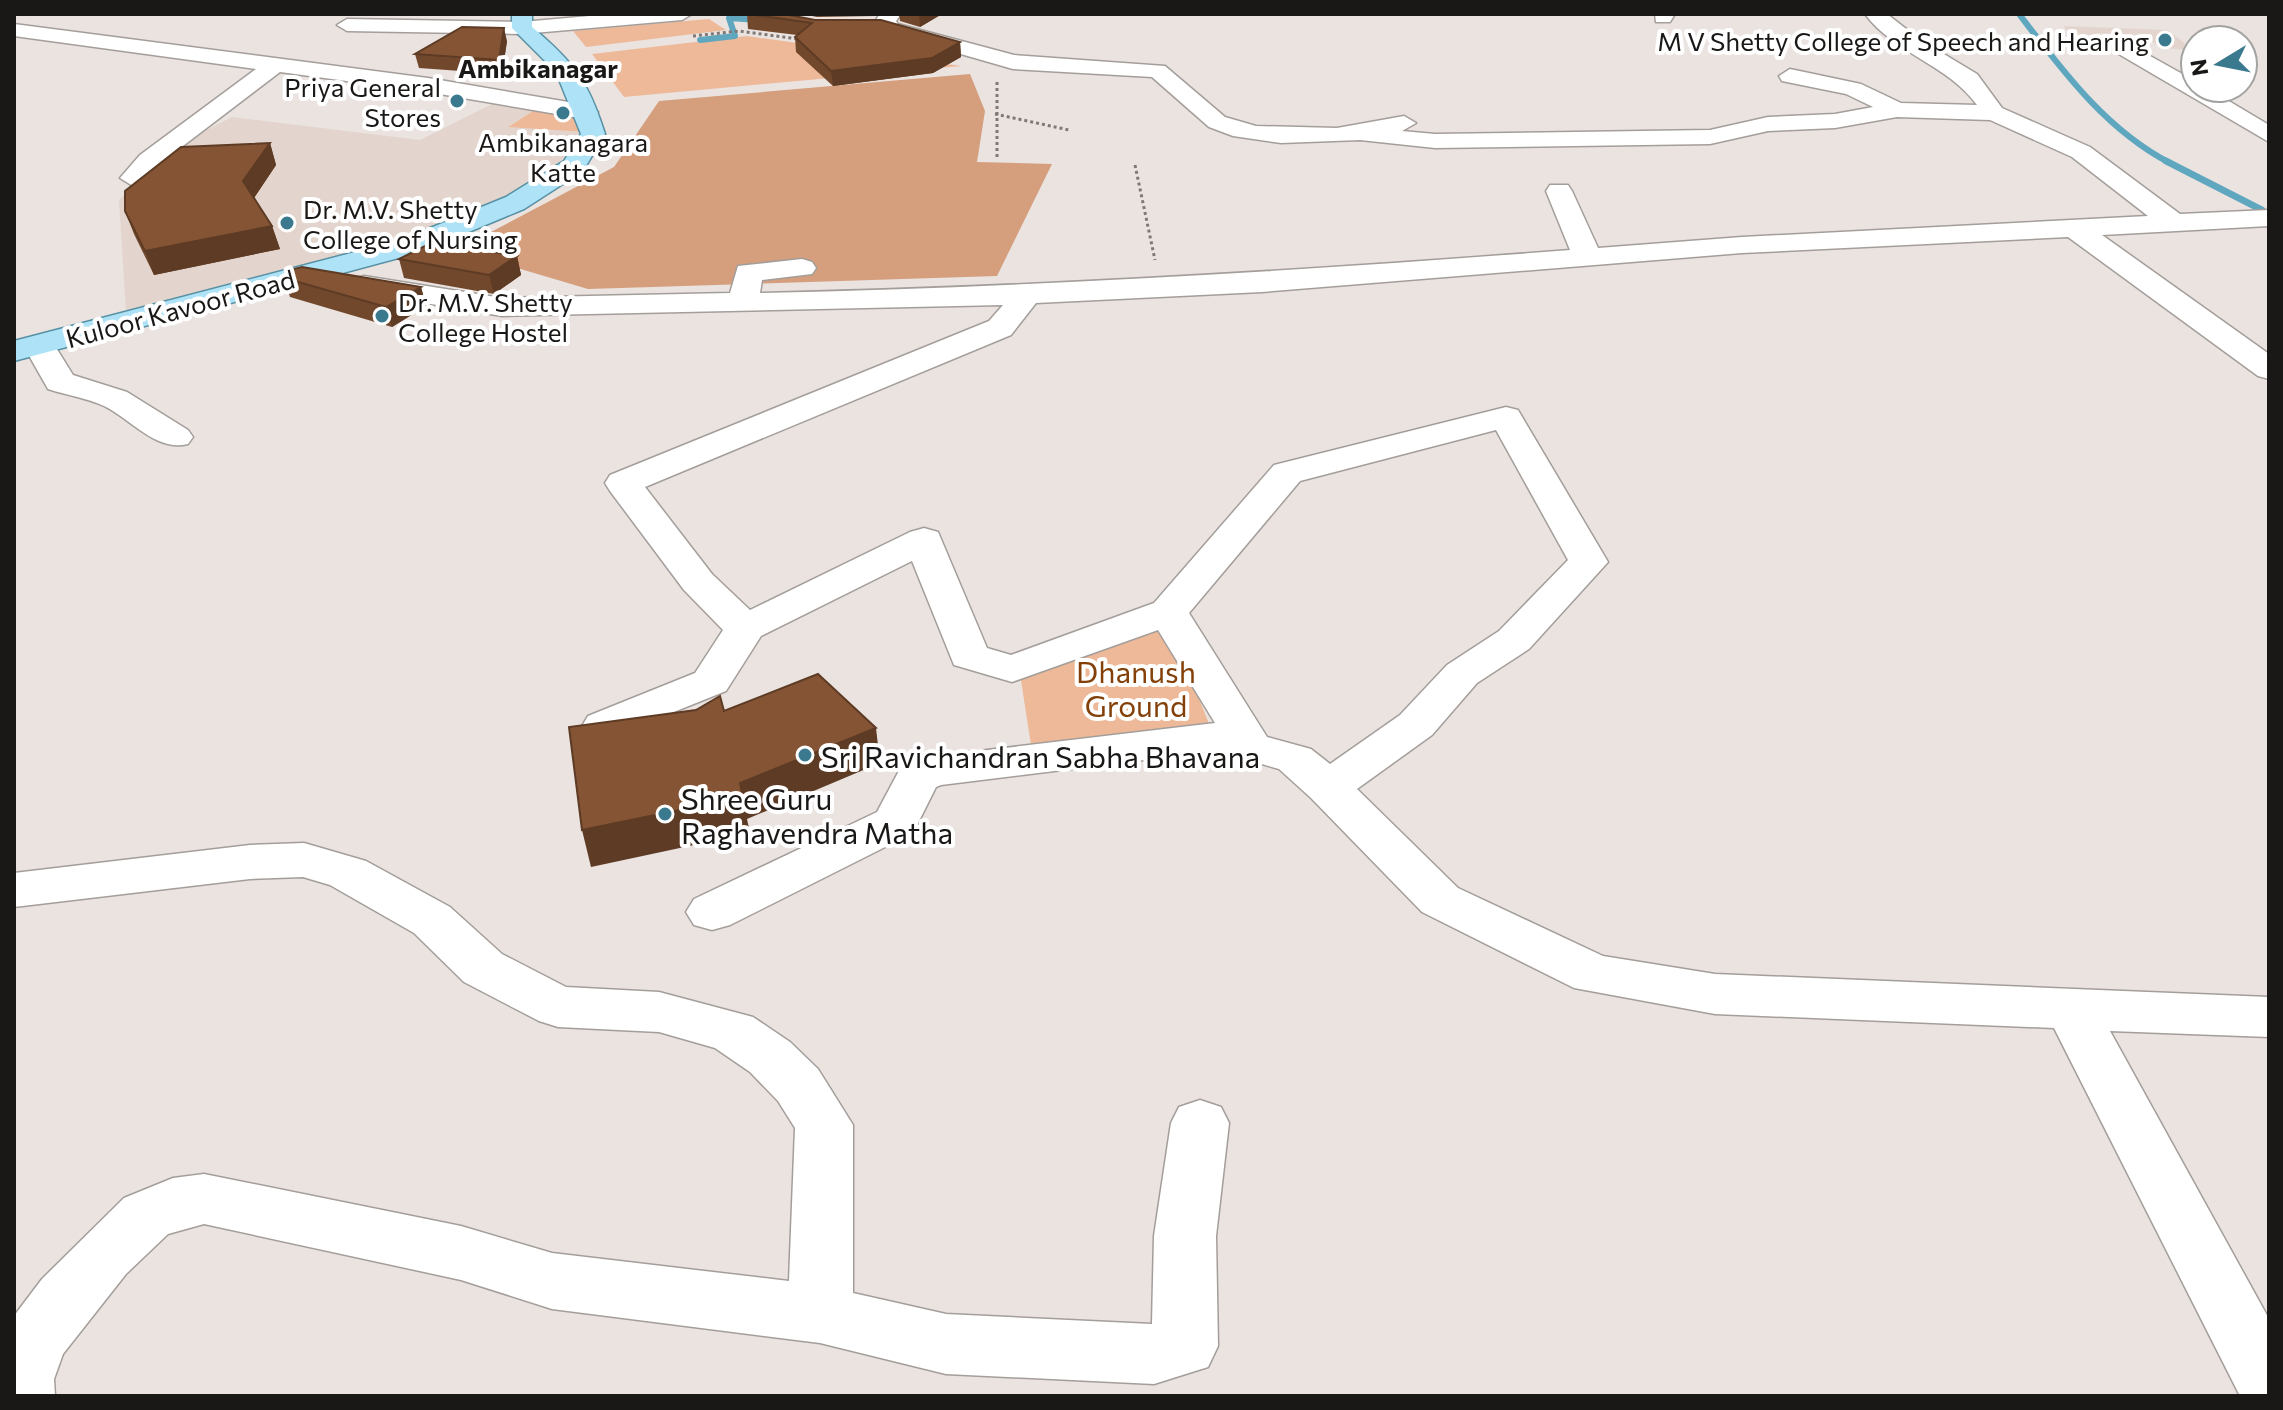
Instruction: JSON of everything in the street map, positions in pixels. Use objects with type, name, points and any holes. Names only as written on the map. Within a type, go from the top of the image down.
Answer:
[{"type":"main road","name":"Kuloor Kavoor Road","points":[[27,348],[411,246],[515,203],[574,166],[593,134],[586,112],[573,81],[522,21]]},
{"type":"street","points":[[24,31],[68,14]]},
{"type":"street","points":[[347,25],[682,14]]},
{"type":"street","points":[[1875,14],[1911,44],[1969,79],[1994,113]]},
{"type":"street","points":[[522,21],[572,17]]},
{"type":"street","points":[[860,25],[890,19],[1013,62],[1157,71],[1173,78],[1205,114],[1222,125],[1321,137],[1362,135],[1435,141],[1710,137],[1768,124],[1835,121],[1897,110],[1994,113],[2081,152],[2174,223]]},
{"type":"street","points":[[24,31],[547,102],[586,112]]},
{"type":"street","points":[[2125,48],[2269,135]]},
{"type":"street","points":[[133,178],[149,160],[275,65]]},
{"type":"street","points":[[1790,76],[1853,89],[1897,110]]},
{"type":"street","points":[[1750,104],[1768,124]]},
{"type":"street","points":[[1362,135],[1404,123]]},
{"type":"street","points":[[1559,191],[1588,258]]},
{"type":"street","points":[[311,274],[502,307],[1028,294],[1161,288],[1742,245],[2269,218]]},
{"type":"street","points":[[2074,228],[2269,369]]},
{"type":"street","points":[[744,302],[748,272],[802,268]]},
{"type":"street","points":[[745,628],[698,582],[623,483],[1000,328],[1028,294]]},
{"type":"street","points":[[27,348],[60,382],[115,399],[176,437]]},
{"type":"street","points":[[604,726],[711,682],[745,628],[924,540],[969,656],[1012,669],[1168,612],[1287,473],[1506,417],[1588,562],[1514,640],[1462,674],[1416,725],[1328,787]]},
{"type":"street","points":[[1168,612],[1252,748]]},
{"type":"street","points":[[712,912],[896,822],[917,777],[937,771],[1100,754],[1178,739],[1218,737],[1295,759],[1328,787],[1440,900],[1593,974],[1715,994],[2269,1017]]},
{"type":"street","points":[[14,890],[250,862],[304,860],[348,873],[432,920],[483,968],[558,1007],[659,1012],[733,1032],[770,1057],[798,1085],[824,1125],[820,1314]]},
{"type":"street","points":[[2070,1007],[2269,1384]]},
{"type":"street","points":[[21,1396],[20,1379],[36,1338],[104,1255],[146,1216],[173,1204],[204,1199],[396,1238],[552,1281],[820,1314],[946,1344],[1154,1354],[1185,1346],[1185,1236],[1200,1123]]},
{"type":"path","points":[[752,32],[757,30]]},
{"type":"path","points":[[691,36],[752,32],[797,39]]},
{"type":"path","points":[[997,72],[997,158]]},
{"type":"path","points":[[995,114],[1069,130]]},
{"type":"path","points":[[1135,165],[1161,288]]},
{"type":"shaded area","name":"M V Shetty College of Speech and Hearing","points":[[2063,26],[2168,30],[2179,39],[2179,49],[2160,48],[2144,35],[2096,33],[2109,45],[2082,45]]},
{"type":"shaded area","points":[[970,74],[985,111],[977,162],[1052,164],[997,276],[588,289],[457,250],[614,167],[659,101]]},
{"type":"shaded area","name":"Dr. M.V. Shetty College of Nursing","points":[[504,98],[547,102],[509,126],[587,132],[580,151],[511,203],[366,253],[126,312],[119,200],[185,141],[232,117],[420,140]]},
{"type":"green space","points":[[709,19],[726,30],[586,47],[573,31]]},
{"type":"green space","points":[[747,36],[961,66],[624,97],[592,54]]},
{"type":"green space","points":[[547,102],[578,112],[587,132],[508,127]]},
{"type":"green space","name":"Dhanush Ground","points":[[1168,623],[1210,726],[1033,758],[1020,674]]},
{"type":"building","points":[[747,14],[784,14],[815,20],[881,20],[960,42],[932,58],[831,71],[795,37],[812,23]]},
{"type":"building","points":[[462,27],[504,28],[499,60],[415,54]]},
{"type":"building","points":[[270,143],[243,181],[272,226],[145,251],[125,211],[125,191],[181,147]]},
{"type":"building","points":[[433,242],[517,256],[489,275],[399,259]]},
{"type":"building","points":[[302,267],[421,287],[386,307],[284,278],[286,271]]},
{"type":"building","points":[[818,674],[876,728],[740,783],[743,797],[582,830],[569,727],[696,710],[720,696],[724,711]]},
{"type":"waterway","points":[[2019,14],[2105,116],[2125,134],[2170,163]]},
{"type":"waterway","points":[[700,40],[735,36],[729,18],[759,20]]},
{"type":"waterway","points":[[2166,161],[2262,210]]},
{"type":"place","name":"M V Shetty College of Speech and Hearing","points":[[2165,40]]},
{"type":"place","name":"Priya General Stores","points":[[457,101]]},
{"type":"place","name":"Ambikanagara Katte","points":[[563,113]]},
{"type":"place","name":"Dr. M.V. Shetty College of Nursing","points":[[287,223]]},
{"type":"place","name":"Dr. M.V. Shetty College Hostel","points":[[382,316]]},
{"type":"place","name":"Sri Ravichandran Sabha Bhavana","points":[[805,755]]},
{"type":"place","name":"Shree Guru Raghavendra Matha","points":[[665,814]]},
{"type":"district","name":"Ambikanagar","points":[[538,67]]}]
